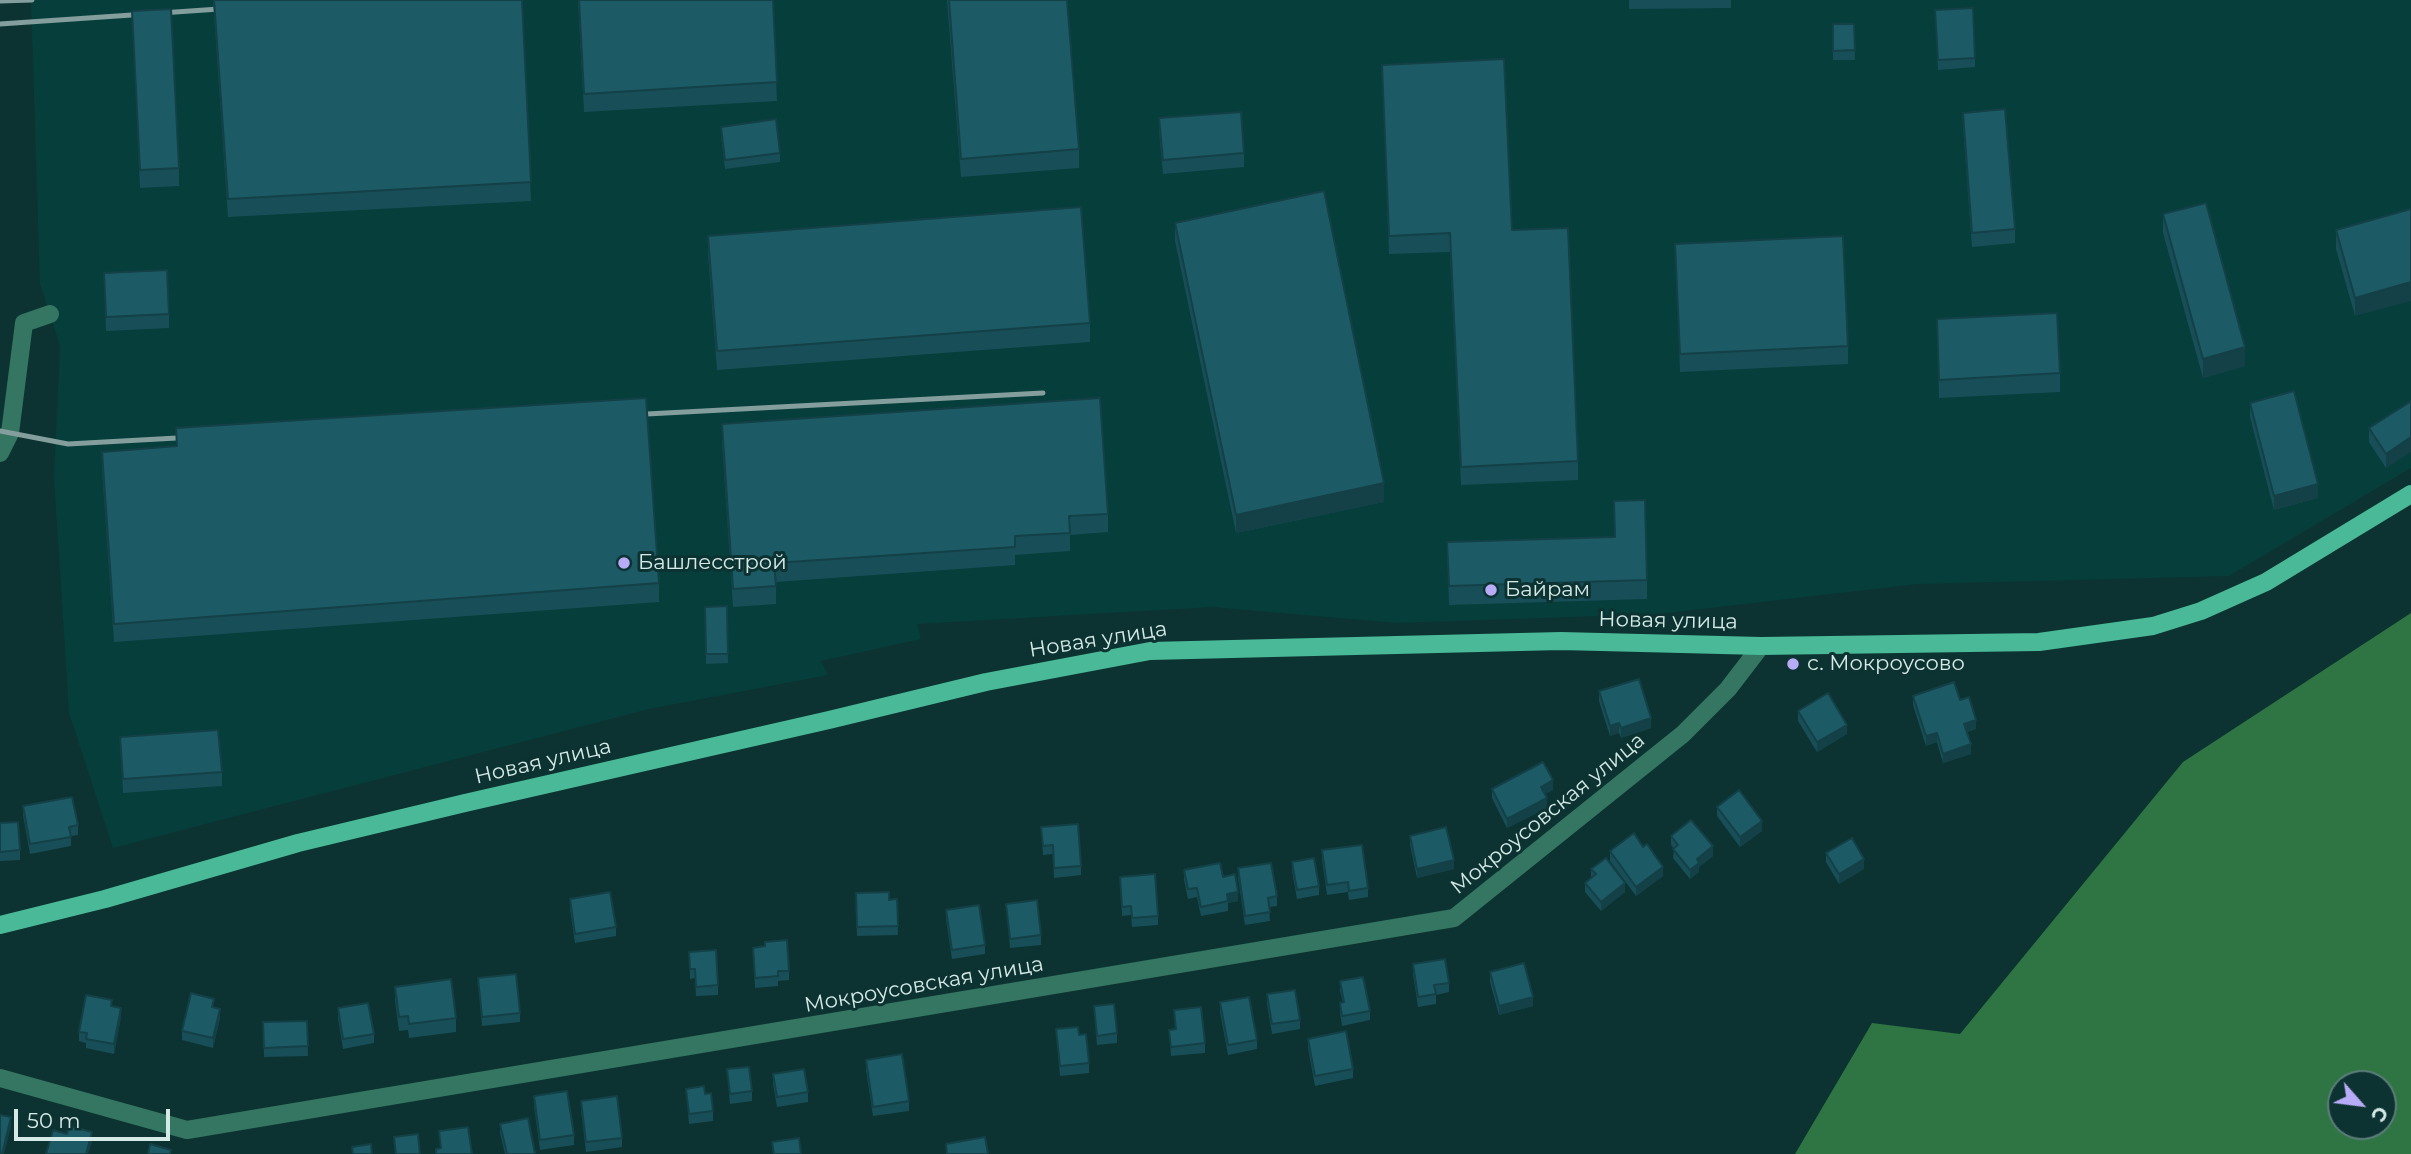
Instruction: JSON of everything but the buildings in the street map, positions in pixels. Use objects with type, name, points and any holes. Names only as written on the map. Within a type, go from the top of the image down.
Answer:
[{"type":"main road","name":"Новая улица","points":[[0,925],[105,899],[299,843],[466,803],[986,682],[1150,651],[1561,641],[1760,646],[2039,642],[2153,626],[2201,611],[2266,582],[2411,494]]},
{"type":"street","points":[[0,453],[10,433],[24,323],[50,314]]},
{"type":"street","name":"Мокроусовская улица","points":[[0,1078],[187,1130],[1454,918],[1683,734],[1728,689],[1760,646]]},
{"type":"shaded area","points":[[31,0],[2411,0],[2411,468],[2229,576],[1918,584],[1658,614],[1397,623],[1212,607],[917,624],[921,639],[821,661],[828,675],[649,709],[113,848],[69,713],[54,477],[60,346],[40,284]]},
{"type":"green space","points":[[2411,613],[2411,1154],[1795,1154],[1872,1023],[1960,1034],[2183,762]]},
{"type":"railway","points":[[0,1],[32,0]]},
{"type":"railway","points":[[0,24],[234,8]]},
{"type":"railway","points":[[628,415],[1043,393]]},
{"type":"railway","points":[[0,431],[68,444],[195,437]]},
{"type":"place","name":"Башлесстрой","points":[[624,563]]},
{"type":"place","name":"Байрам","points":[[1491,590]]},
{"type":"place","name":"с. Мокроусово","points":[[1793,664]]}]
